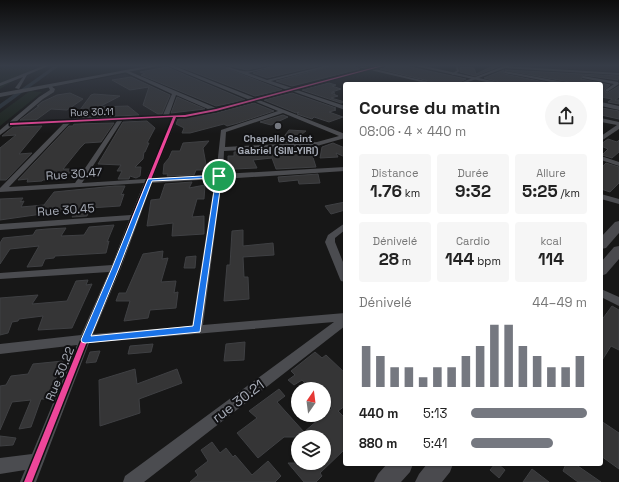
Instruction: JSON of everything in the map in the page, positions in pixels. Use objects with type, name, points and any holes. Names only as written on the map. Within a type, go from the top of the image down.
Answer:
[{"type":"main road","points":[[603,243],[619,225]]},
{"type":"main road","points":[[603,269],[619,250]]},
{"type":"main road","points":[[386,482],[400,466]]},
{"type":"main road","points":[[427,482],[440,466]]},
{"type":"street","points":[[0,95],[18,90],[35,88]]},
{"type":"street","points":[[0,133],[53,88]]},
{"type":"street","points":[[165,88],[216,110]]},
{"type":"street","points":[[227,88],[343,135]]},
{"type":"street","points":[[288,88],[343,107]]},
{"type":"street","points":[[170,118],[216,110],[298,88]]},
{"type":"street","points":[[607,91],[610,88]]},
{"type":"street","points":[[603,90],[613,92]]},
{"type":"street","name":"Rue 30.22","points":[[28,482],[85,340],[116,268],[134,217],[150,180],[170,118],[175,93]]},
{"type":"street","points":[[603,104],[619,108]]},
{"type":"street","points":[[197,329],[219,176],[223,130],[284,111]]},
{"type":"street","name":"Rue 30.11","points":[[11,124],[170,118]]},
{"type":"street","points":[[77,185],[120,120]]},
{"type":"street","points":[[603,121],[619,125]]},
{"type":"street","points":[[1,190],[68,122]]},
{"type":"street","points":[[603,137],[619,125]]},
{"type":"street","points":[[222,149],[317,144],[343,137]]},
{"type":"street","points":[[603,159],[619,164]]},
{"type":"street","name":"Rue 30.47","points":[[1,190],[343,169]]},
{"type":"street","points":[[603,197],[619,202]]},
{"type":"street","name":"Rue 30.45","points":[[0,227],[134,217]]},
{"type":"street","points":[[343,228],[331,237],[330,242],[343,274]]},
{"type":"street","points":[[0,276],[116,268]]},
{"type":"street","points":[[603,294],[619,302]]},
{"type":"street","points":[[0,349],[197,329],[343,318]]},
{"type":"street","name":"rue 30.21","points":[[131,482],[343,320]]},
{"type":"street","points":[[0,466],[36,461]]},
{"type":"shaded area","points":[[53,88],[156,88],[172,96],[163,115],[19,121]]},
{"type":"shaded area","points":[[30,91],[42,92],[0,126],[0,113]]},
{"type":"building","points":[[149,88],[156,88],[170,95],[162,114],[158,114],[143,105]]},
{"type":"building","points":[[174,88],[218,88],[245,100],[216,106]]},
{"type":"building","points":[[236,88],[278,88],[282,90],[255,96]]},
{"type":"building","points":[[308,88],[339,88],[341,89],[332,92],[335,93],[331,93],[338,96],[331,98],[343,102],[341,103],[302,90]]},
{"type":"building","points":[[603,88],[606,88],[604,90],[607,93],[615,88],[619,88],[619,97],[615,100],[619,100],[619,104],[608,102],[612,99],[603,97]]},
{"type":"building","points":[[70,93],[83,99],[67,110],[51,109],[36,120],[20,120],[42,102],[57,95]]},
{"type":"building","points":[[292,93],[336,108],[334,109],[336,110],[329,112],[343,117],[329,122],[314,117],[312,119],[297,114],[299,112],[296,113],[264,100]]},
{"type":"building","points":[[91,95],[120,96],[99,107],[128,106],[139,115],[74,118]]},
{"type":"building","points":[[177,97],[205,109],[171,113]]},
{"type":"building","points":[[254,103],[274,111],[227,126],[224,124],[190,133],[182,133],[184,128],[176,124],[178,119],[216,113]]},
{"type":"building","points":[[603,108],[619,111],[619,119],[603,115]]},
{"type":"building","points":[[283,115],[288,117],[271,125],[260,122]]},
{"type":"building","points":[[147,121],[155,128],[147,143],[149,143],[144,152],[143,159],[135,167],[141,167],[140,176],[136,178],[130,176],[129,179],[118,179],[122,171],[117,171],[121,165],[98,164],[123,122]]},
{"type":"building","points":[[114,123],[101,142],[85,143],[80,148],[63,169],[73,169],[64,179],[27,182],[28,179],[18,180],[69,126],[73,126],[74,124]]},
{"type":"building","points":[[42,126],[19,154],[32,153],[6,180],[0,180],[0,148],[16,135],[2,136],[13,127]]},
{"type":"building","points":[[289,130],[306,131],[291,142],[279,143]]},
{"type":"building","points":[[608,139],[617,142],[619,140],[619,152],[612,158],[603,155],[608,149],[603,147],[603,143]]},
{"type":"building","points":[[209,141],[203,148],[207,170],[196,170],[194,175],[167,176],[168,174],[163,174],[164,164],[172,151],[180,151],[183,143]]},
{"type":"building","points":[[333,143],[343,147],[343,156],[336,153],[338,157],[320,158],[322,147]]},
{"type":"building","points":[[310,148],[316,167],[276,169],[272,158],[253,160],[257,168],[234,169],[233,165],[228,165],[228,156],[234,156],[234,152]]},
{"type":"building","points":[[606,163],[619,167],[619,183],[610,192],[603,190],[603,166]]},
{"type":"building","points":[[318,174],[320,183],[299,184],[298,180],[279,182],[278,177]]},
{"type":"building","points":[[192,182],[189,188],[205,185],[204,199],[197,199],[192,217],[204,216],[204,234],[172,236],[173,223],[147,226],[151,200],[160,199],[165,184]]},
{"type":"building","points":[[125,186],[121,195],[124,194],[120,206],[90,208],[87,216],[72,217],[77,209],[0,220],[0,199],[23,198],[20,202],[24,201],[21,207],[44,205],[54,192]]},
{"type":"building","points":[[343,202],[343,211],[331,214],[325,206]]},
{"type":"building","points":[[114,225],[107,242],[109,241],[106,253],[55,256],[54,258],[45,259],[42,266],[27,267],[39,246],[10,249],[0,264],[0,243],[3,238],[33,235],[36,230],[66,228],[61,236],[84,235],[89,227]]},
{"type":"building","points":[[243,230],[243,246],[273,243],[274,255],[243,257],[244,277],[248,277],[249,299],[224,301],[227,265],[230,265],[232,231]]},
{"type":"building","points":[[163,251],[162,259],[168,258],[161,282],[176,281],[174,293],[178,292],[176,308],[150,310],[148,318],[124,321],[130,301],[116,301],[119,293],[126,293],[143,254]]},
{"type":"building","points":[[196,256],[195,268],[184,268],[186,257]]},
{"type":"building","points":[[88,280],[86,285],[92,284],[72,328],[38,330],[43,316],[19,319],[18,321],[12,322],[8,333],[0,335],[0,298],[38,295],[32,304],[67,301],[76,281]]},
{"type":"building","points":[[612,306],[619,310],[619,350],[611,346],[603,359],[603,318]]},
{"type":"building","points":[[245,342],[244,360],[224,361],[226,344]]},
{"type":"building","points":[[153,344],[151,352],[128,354],[130,346]]},
{"type":"building","points":[[100,351],[96,362],[86,363],[90,352]]},
{"type":"building","points":[[315,352],[322,358],[326,355],[343,371],[343,407],[338,411],[343,416],[343,451],[331,462],[331,430],[306,430],[316,422],[331,422],[331,382],[304,382],[302,380],[299,382],[291,382],[288,380],[295,375],[291,371]]},
{"type":"building","points":[[63,361],[47,399],[41,399],[31,427],[19,429],[31,400],[12,402],[0,430],[0,386],[6,385],[11,376],[28,374],[33,364]]},
{"type":"building","points":[[135,369],[137,384],[177,369],[182,383],[139,399],[140,413],[100,426],[99,380]]},
{"type":"building","points":[[279,389],[285,396],[277,402],[291,418],[291,422],[295,422],[302,430],[291,430],[291,437],[284,437],[258,458],[237,433],[257,418],[249,411]]},
{"type":"building","points":[[603,422],[619,433],[619,469],[603,457]]},
{"type":"building","points":[[0,436],[16,438],[13,445],[0,446]]},
{"type":"building","points":[[212,442],[220,453],[226,448],[233,457],[235,455],[252,475],[268,461],[281,476],[275,482],[190,482],[198,475],[195,471],[208,461],[201,450]]},
{"type":"building","points":[[493,466],[500,466],[505,470],[499,478],[490,470]]},
{"type":"building","points":[[565,466],[578,466],[601,482],[578,482],[563,471]]},
{"type":"building","points":[[532,469],[549,482],[523,482]]},
{"type":"building","points":[[294,470],[323,470],[320,473],[322,476],[316,482],[304,482]]},
{"type":"waterway","points":[[0,107],[26,88]]},
{"type":"cycle path","points":[[11,124],[185,116],[216,110],[297,88]]},
{"type":"cycle path","points":[[28,482],[85,339],[116,268],[134,217],[175,117]]},
{"type":"place","name":"Chapelle Saint Gabriel (SIN-YIRI)","points":[[278,126]]},
{"type":"route","points":[[219,176],[197,329],[85,340],[116,268],[134,217],[150,180],[219,176]]}]
